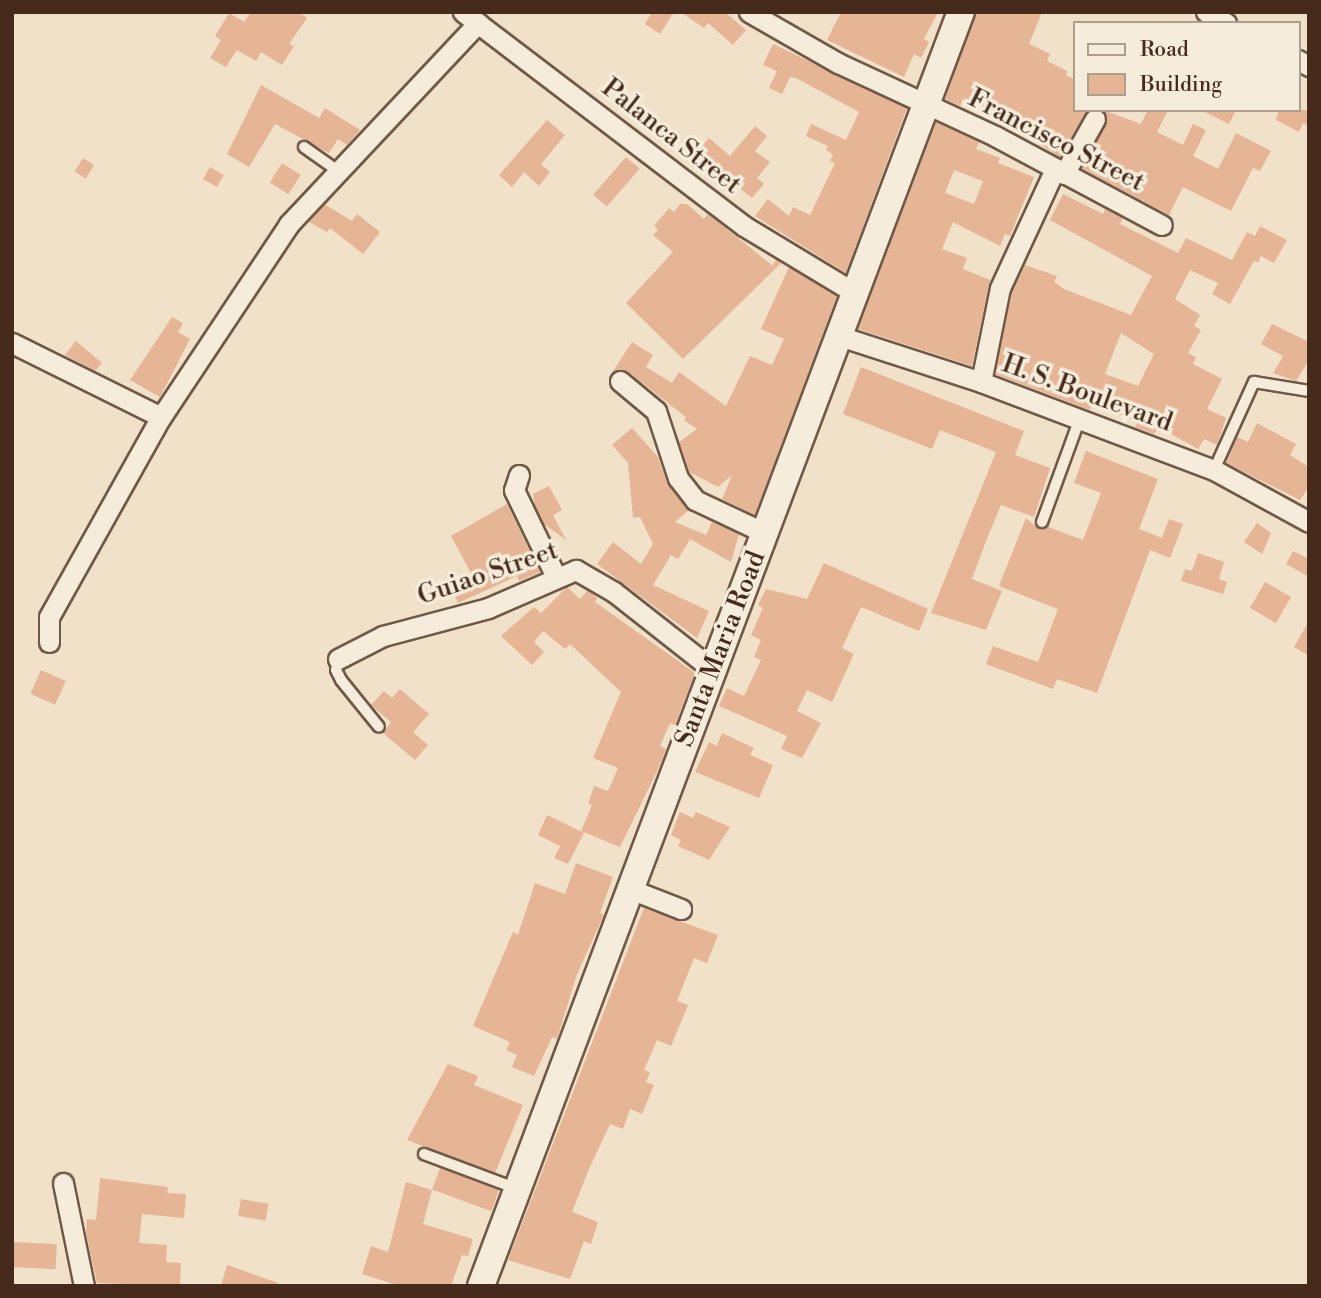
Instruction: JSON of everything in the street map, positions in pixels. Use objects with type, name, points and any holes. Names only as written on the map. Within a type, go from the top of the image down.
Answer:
[{"type":"main road","name":"Santa Maria Road","points":[[481,1286],[961,12]]},
{"type":"street","name":"Francisco Street","points":[[749,12],[838,63],[926,104],[1162,225]]},
{"type":"street","points":[[1206,12],[1222,21]]},
{"type":"street","points":[[49,642],[49,617],[161,417],[289,224],[471,17]]},
{"type":"street","name":"Palanca Street","points":[[471,17],[744,226],[855,293]]},
{"type":"street","points":[[981,382],[1000,288],[1060,171],[1096,119]]},
{"type":"street","name":"H. S. Boulevard","points":[[839,336],[981,382],[1214,470],[1309,522]]},
{"type":"street","points":[[12,343],[161,417]]},
{"type":"street","points":[[620,381],[656,411],[678,478],[695,499],[737,515],[765,533]]},
{"type":"street","points":[[519,475],[513,490],[555,576]]},
{"type":"street","name":"Guiao Street","points":[[338,659],[383,636],[488,608],[555,576],[576,570],[592,578],[713,670]]},
{"type":"street","points":[[630,889],[681,909]]},
{"type":"street","points":[[63,1183],[84,1286]]},
{"type":"lane","points":[[304,147],[338,171]]},
{"type":"lane","points":[[1214,470],[1254,382],[1309,391]]},
{"type":"lane","points":[[1042,522],[1080,418]]},
{"type":"lane","points":[[338,659],[336,670],[341,680],[379,727]]},
{"type":"lane","points":[[424,1154],[517,1189]]},
{"type":"building","points":[[251,12],[299,12],[307,18],[289,44],[294,46],[282,65],[261,52],[256,61],[237,50],[226,67],[210,58],[221,40],[215,36],[229,13],[244,22]]},
{"type":"building","points":[[652,12],[674,12],[660,34],[645,24]]},
{"type":"building","points":[[681,12],[725,12],[746,30],[733,45],[708,23],[704,28]]},
{"type":"building","points":[[841,12],[938,12],[924,39],[929,42],[921,58],[914,54],[904,77],[827,40]]},
{"type":"building","points":[[976,12],[1042,12],[1029,44],[1050,54],[1047,61],[1067,71],[1066,75],[1072,78],[1072,112],[1086,112],[1060,157],[1032,140],[1036,133],[1024,125],[963,99],[960,106],[945,99]]},
{"type":"building","points":[[773,44],[907,108],[846,273],[755,216],[768,199],[789,216],[793,207],[810,215],[835,163],[830,161],[833,154],[826,150],[828,146],[806,136],[811,124],[846,140],[859,112],[796,78],[790,77],[782,94],[769,88],[777,71],[763,65]]},
{"type":"building","points":[[261,85],[319,118],[325,108],[360,130],[347,145],[338,139],[329,153],[275,124],[249,167],[227,154]]},
{"type":"building","points":[[1309,110],[1309,127],[1303,123],[1299,132],[1276,120],[1278,112]]},
{"type":"building","points":[[1103,112],[1141,124],[1147,112],[1167,112],[1157,132],[1183,145],[1193,124],[1206,130],[1193,156],[1218,169],[1236,133],[1271,151],[1260,171],[1253,168],[1231,211],[1183,187],[1169,215],[1081,168],[1106,124]]},
{"type":"building","points":[[1205,112],[1235,112],[1229,124]]},
{"type":"building","points":[[547,120],[565,135],[541,164],[550,172],[539,186],[524,172],[512,187],[499,175]]},
{"type":"building","points":[[936,122],[979,142],[976,149],[1000,158],[998,163],[1034,177],[1010,236],[1005,234],[1000,246],[953,222],[942,249],[967,258],[963,269],[990,280],[972,366],[858,329]],"holes":[[[954,170],[983,181],[974,204],[945,193]]]},
{"type":"building","points":[[755,126],[767,136],[755,151],[770,162],[757,178],[764,184],[752,198],[717,170],[713,175],[692,158],[709,138],[730,156]]},
{"type":"building","points":[[626,157],[640,169],[607,207],[593,195]]},
{"type":"building","points":[[83,158],[94,165],[86,178],[75,172]]},
{"type":"building","points":[[282,163],[301,175],[288,194],[270,183]]},
{"type":"building","points":[[210,167],[224,175],[217,187],[203,179]]},
{"type":"building","points":[[1063,194],[1103,214],[1105,209],[1123,218],[1120,224],[1178,253],[1186,238],[1232,260],[1247,232],[1255,236],[1260,226],[1287,240],[1274,263],[1261,256],[1258,263],[1254,261],[1230,304],[1212,294],[1218,283],[1190,270],[1175,299],[1200,315],[1194,326],[1201,330],[1188,353],[1196,357],[1193,364],[1222,379],[1207,409],[1226,418],[1217,445],[1204,439],[1198,449],[1158,427],[1154,434],[1135,427],[1138,422],[1092,404],[1090,410],[995,374],[1012,292],[1025,265],[1057,276],[1054,282],[1064,289],[1131,315],[1152,276],[1050,220]],"holes":[[[1121,333],[1154,354],[1138,386],[1105,374]]]},
{"type":"building","points":[[324,204],[352,221],[357,214],[380,232],[363,254],[330,228],[327,232],[309,222]]},
{"type":"building","points":[[680,204],[687,204],[704,219],[708,214],[773,266],[776,259],[781,263],[683,359],[626,303],[673,252],[653,235],[658,230],[654,226],[669,208],[674,212]]},
{"type":"building","points":[[789,267],[837,296],[755,515],[722,499],[732,475],[718,487],[689,472],[679,442],[697,429],[684,420],[686,417],[627,371],[613,371],[632,342],[653,355],[646,367],[672,383],[679,372],[726,406],[750,356],[772,365],[784,339],[761,329]]},
{"type":"building","points":[[172,317],[183,323],[178,332],[190,339],[160,397],[130,380]]},
{"type":"building","points":[[1272,324],[1309,342],[1309,360],[1296,381],[1273,373],[1283,356],[1261,344]]},
{"type":"building","points":[[76,341],[102,363],[95,371],[65,355]]},
{"type":"building","points":[[861,367],[1024,431],[1015,455],[1050,468],[1034,517],[1001,505],[986,541],[972,579],[1002,591],[986,630],[931,613],[996,452],[940,430],[932,449],[843,414]]},
{"type":"building","points":[[1257,423],[1296,444],[1290,455],[1309,467],[1309,487],[1300,500],[1226,463],[1237,437],[1248,442]]},
{"type":"building","points":[[632,428],[658,457],[668,485],[689,510],[675,522],[706,535],[712,522],[739,534],[731,562],[690,539],[678,559],[671,555],[653,585],[709,611],[697,638],[597,564],[613,542],[641,564],[653,544],[640,517],[633,518],[628,463],[612,445]]},
{"type":"building","points":[[1086,451],[1158,479],[1139,529],[1162,538],[1169,519],[1183,524],[1170,558],[1150,550],[1097,693],[1057,679],[1053,689],[986,664],[993,646],[1038,662],[1058,609],[999,586],[1026,518],[1039,529],[1048,527],[1083,540],[1101,493],[1074,483]]},
{"type":"building","points":[[549,486],[562,510],[553,515],[566,540],[544,524],[535,506],[533,494]]},
{"type":"building","points":[[507,504],[540,572],[519,581],[517,576],[458,603],[450,587],[472,575],[451,536]]},
{"type":"building","points":[[1257,523],[1271,533],[1262,554],[1244,542]]},
{"type":"building","points":[[1293,551],[1309,559],[1309,577],[1286,564]]},
{"type":"building","points":[[1198,553],[1224,562],[1219,579],[1227,582],[1223,594],[1181,581],[1185,569],[1192,571]]},
{"type":"building","points":[[824,563],[928,609],[919,631],[861,607],[842,648],[854,654],[832,702],[807,690],[797,711],[821,723],[802,758],[781,749],[787,736],[719,706],[727,688],[744,696],[761,660],[754,657],[761,640],[751,635],[763,608],[758,605],[766,589],[807,599]]},
{"type":"building","points":[[1265,582],[1291,597],[1276,623],[1250,608]]},
{"type":"building","points":[[567,587],[580,599],[587,591],[591,593],[597,598],[595,602],[695,673],[675,725],[670,723],[660,746],[666,749],[660,765],[620,847],[581,831],[592,805],[588,804],[594,786],[608,791],[618,768],[593,758],[621,692],[570,644],[565,649],[543,631],[534,642],[544,652],[532,665],[501,636],[534,607],[541,613]]},
{"type":"building","points":[[1309,621],[1309,656],[1294,647]]},
{"type":"building","points":[[41,670],[66,681],[55,705],[30,694]]},
{"type":"building","points":[[400,689],[429,714],[413,732],[428,745],[415,760],[383,733],[391,722],[371,705],[384,691],[392,698]]},
{"type":"building","points":[[722,733],[754,748],[750,755],[773,765],[759,798],[695,772],[709,742],[717,746]]},
{"type":"building","points":[[680,812],[693,818],[696,812],[730,827],[709,860],[678,846],[681,840],[671,835]]},
{"type":"building","points":[[547,815],[584,833],[568,864],[554,858],[560,846],[538,835]]},
{"type":"building","points":[[576,863],[613,877],[600,913],[604,915],[577,974],[557,1039],[552,1037],[534,1076],[512,1067],[517,1055],[506,1050],[510,1042],[473,1026],[513,932],[518,935],[535,883],[565,894]]},
{"type":"building","points":[[644,908],[718,935],[707,963],[694,958],[677,1001],[688,1005],[671,1046],[657,1040],[644,1070],[650,1072],[646,1082],[654,1085],[642,1114],[630,1109],[623,1129],[610,1124],[589,1169],[572,1212],[598,1222],[591,1244],[584,1241],[570,1279],[508,1260]]},
{"type":"building","points":[[448,1064],[478,1076],[474,1085],[523,1105],[495,1173],[407,1140]]},
{"type":"building","points":[[440,1168],[499,1190],[491,1211],[432,1190]]},
{"type":"building","points":[[100,1178],[168,1187],[167,1193],[186,1194],[184,1218],[142,1214],[139,1243],[167,1245],[166,1262],[181,1263],[180,1286],[97,1283],[86,1233],[87,1219],[96,1220]]},
{"type":"building","points":[[406,1182],[432,1190],[423,1224],[473,1239],[468,1256],[462,1255],[451,1286],[400,1286],[362,1274],[371,1246],[388,1252]]},
{"type":"building","points":[[241,1199],[269,1204],[266,1221],[238,1216]]},
{"type":"building","points":[[14,1242],[57,1244],[56,1269],[13,1267]]},
{"type":"building","points":[[227,1265],[278,1283],[277,1286],[221,1286]]}]
